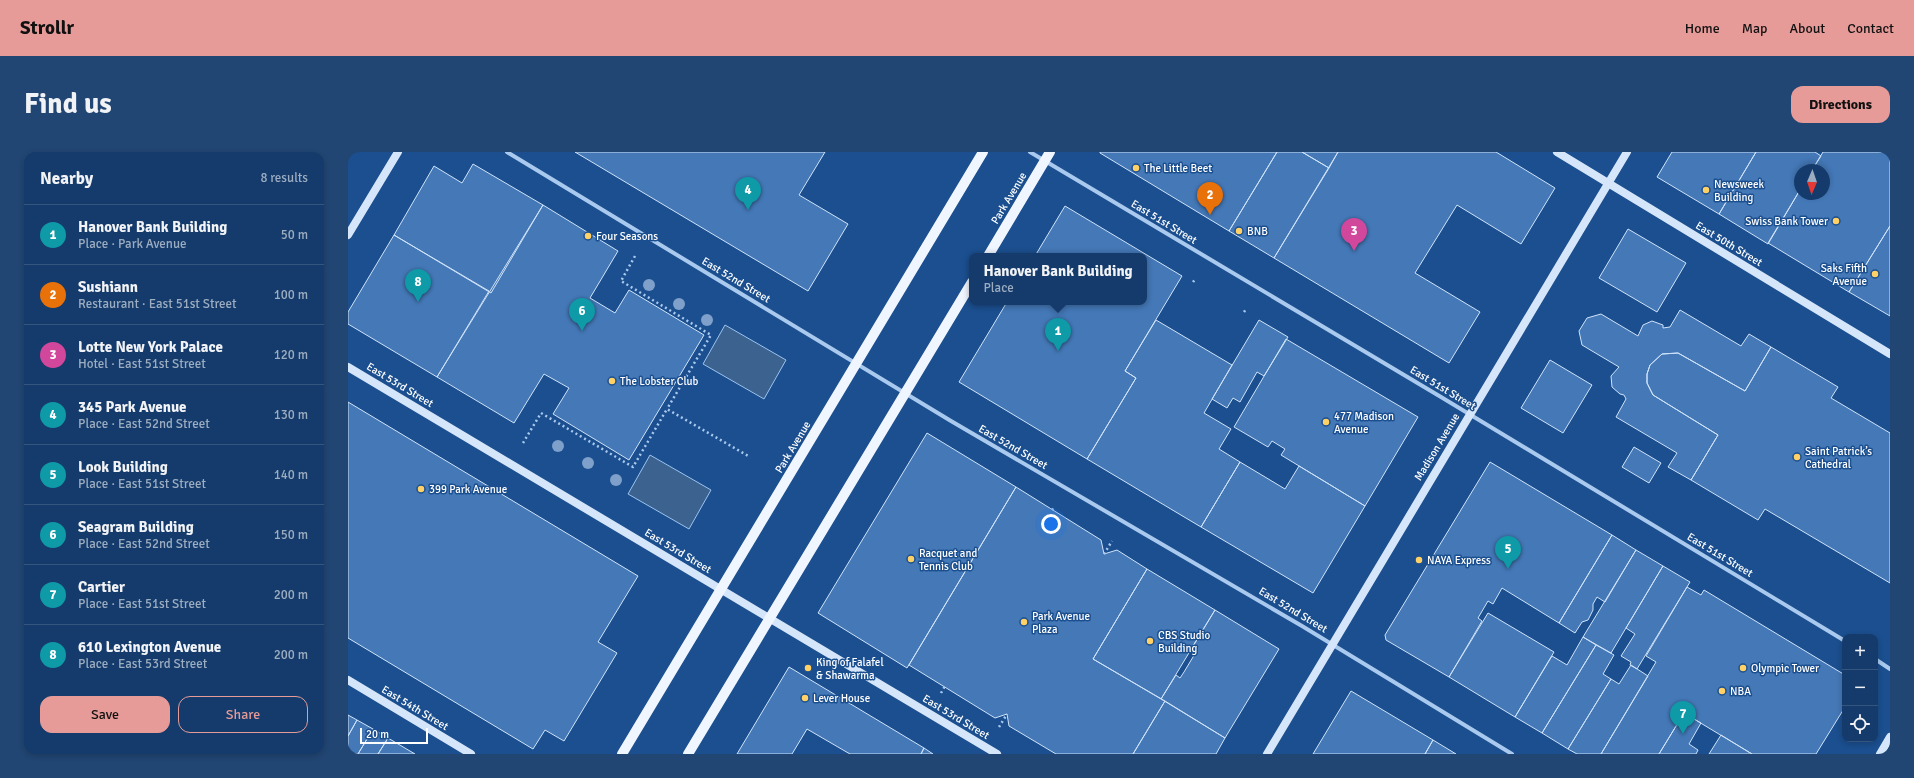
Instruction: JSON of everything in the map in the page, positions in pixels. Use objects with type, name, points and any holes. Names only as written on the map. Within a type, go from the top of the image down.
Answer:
[{"type":"main road","points":[[348,235],[398,152]]},
{"type":"main road","name":"Park Avenue","points":[[622,754],[984,152]]},
{"type":"main road","name":"Park Avenue","points":[[990,253],[1050,152]]},
{"type":"main road","name":"East 50th Street","points":[[1557,152],[1890,354]]},
{"type":"main road","name":"Madison Avenue","points":[[1267,754],[1627,152]]},
{"type":"main road","points":[[688,754],[969,287]]},
{"type":"main road","name":"East 53rd Street","points":[[348,367],[997,754]]},
{"type":"main road","name":"East 54th Street","points":[[348,680],[471,754]]},
{"type":"main road","points":[[1880,754],[1890,737]]},
{"type":"street","name":"East 52nd Street","points":[[507,152],[905,393],[1332,644],[1512,754]]},
{"type":"street","name":"East 51st Street","points":[[1030,152],[1470,414],[1842,639]]},
{"type":"street","points":[[1878,662],[1890,669]]},
{"type":"path","points":[[523,443],[541,413],[633,466],[711,335],[620,281],[635,256]]},
{"type":"path","points":[[1193,282],[1196,278]]},
{"type":"path","points":[[1244,312],[1246,308]]},
{"type":"path","points":[[667,409],[750,457]]},
{"type":"path","points":[[1104,554],[1112,541]]},
{"type":"path","points":[[941,693],[945,686]]},
{"type":"path","points":[[999,727],[1007,714]]},
{"type":"water","points":[[725,325],[786,360],[764,399],[703,364]]},
{"type":"water","points":[[650,455],[711,490],[689,529],[628,494]]},
{"type":"building","points":[[575,152],[825,152],[799,195],[848,224],[808,291]]},
{"type":"building","points":[[1100,152],[1277,152],[1229,231]]},
{"type":"building","points":[[1277,152],[1302,152],[1329,168],[1274,258],[1229,231]]},
{"type":"building","points":[[1302,152],[1338,152],[1329,168]]},
{"type":"building","points":[[1338,152],[1496,152],[1555,188],[1521,244],[1457,205],[1415,273],[1480,312],[1449,363],[1274,258]]},
{"type":"building","name":"Newsweek Building","points":[[1672,152],[1756,152],[1719,214],[1657,177]]},
{"type":"building","points":[[1756,152],[1815,152],[1821,156],[1816,164],[1794,164],[1794,200],[1768,244],[1719,214]]},
{"type":"building","name":"Swiss Bank Tower","points":[[1823,152],[1890,152],[1890,226],[1849,292],[1768,243],[1794,200],[1830,200],[1830,164],[1816,164]]},
{"type":"building","points":[[473,164],[543,205],[491,293],[394,235],[434,166],[462,183]]},
{"type":"building","points":[[543,205],[618,251],[590,298],[615,313],[629,290],[704,335],[629,460],[553,414],[569,388],[544,374],[514,423],[437,377]]},
{"type":"building","points":[[1065,206],[1144,253],[1037,253]]},
{"type":"building","name":"Saks Fifth Avenue","points":[[1890,226],[1890,316],[1849,292]]},
{"type":"building","points":[[1628,229],[1686,263],[1657,312],[1599,278]]},
{"type":"building","points":[[394,235],[489,291],[437,377],[348,324],[348,312]]},
{"type":"building","points":[[1147,255],[1182,276],[1125,371],[1136,378],[1087,459],[959,382],[1005,305],[1147,305]]},
{"type":"building","points":[[1680,310],[1741,346],[1749,334],[1771,347],[1745,391],[1678,353],[1662,354],[1650,365],[1647,374],[1647,383],[1653,395],[1718,435],[1691,480],[1668,467],[1677,453],[1616,417],[1626,399],[1624,395],[1620,394],[1612,387],[1611,376],[1619,367],[1582,345],[1579,331],[1587,318],[1601,314],[1638,336],[1643,325],[1652,321],[1663,325],[1663,328],[1670,327]]},
{"type":"building","points":[[1156,320],[1232,365],[1204,413],[1231,429],[1219,449],[1240,462],[1201,527],[1087,459],[1136,378],[1125,371]]},
{"type":"building","points":[[1259,320],[1288,337],[1264,376],[1257,372],[1240,402],[1233,398],[1227,408],[1212,399]]},
{"type":"building","name":"477 Madison Avenue","points":[[1286,339],[1418,417],[1365,506],[1281,455],[1285,449],[1272,441],[1268,447],[1234,427]]},
{"type":"building","name":"Saint Patrick’s Cathedral","points":[[1771,347],[1838,387],[1831,398],[1890,433],[1890,583],[1765,509],[1758,520],[1691,480],[1718,435],[1653,395],[1647,383],[1647,374],[1650,365],[1662,354],[1678,353],[1745,391]]},
{"type":"building","points":[[1550,360],[1592,385],[1563,433],[1521,408]]},
{"type":"building","name":"399 Park Avenue","points":[[348,402],[638,576],[598,642],[617,653],[564,741],[545,730],[533,749],[348,638]]},
{"type":"building","name":"Racquet and Tennis Club","points":[[927,433],[1016,487],[907,668],[818,613]]},
{"type":"building","points":[[1634,447],[1661,463],[1649,483],[1622,467]]},
{"type":"building","points":[[1240,462],[1285,489],[1299,466],[1365,506],[1313,593],[1201,527]]},
{"type":"building","points":[[1490,462],[1612,535],[1559,623],[1502,588],[1493,604],[1488,601],[1478,618],[1482,621],[1449,677],[1386,640],[1385,635]]},
{"type":"building","name":"Park Avenue Plaza","points":[[1016,487],[1101,540],[1104,554],[1117,550],[1147,569],[1093,659],[1165,701],[1133,754],[1056,754],[1009,726],[1007,714],[995,718],[909,665]]},
{"type":"building","points":[[1612,535],[1636,550],[1605,602],[1597,597],[1588,620],[1582,622],[1575,633],[1559,623]]},
{"type":"building","points":[[1636,550],[1663,566],[1611,653],[1583,637]]},
{"type":"building","points":[[1663,566],[1690,582],[1637,669],[1630,665],[1631,662],[1621,656],[1635,634],[1626,628]]},
{"type":"building","name":"CBS Studio Building","points":[[1147,569],[1215,610],[1161,699],[1093,659]]},
{"type":"building","name":"Olympic Tower","points":[[1687,587],[1701,595],[1704,590],[1842,673],[1842,712],[1816,754],[1752,754],[1684,713],[1659,754],[1601,754],[1656,662],[1646,656]]},
{"type":"building","points":[[1215,610],[1279,649],[1225,738],[1161,699],[1176,675],[1180,678],[1184,672],[1196,652],[1191,649]]},
{"type":"building","points":[[1488,613],[1554,652],[1515,717],[1449,677]]},
{"type":"building","points":[[1583,637],[1596,645],[1542,733],[1515,717],[1552,656],[1567,665]]},
{"type":"building","points":[[1596,645],[1614,655],[1603,674],[1611,679],[1568,749],[1542,733]]},
{"type":"building","points":[[1631,665],[1648,676],[1601,754],[1577,754],[1568,749],[1611,679],[1619,684]]},
{"type":"building","name":"Lever House","points":[[789,667],[924,748],[921,754],[850,754],[807,729],[792,754],[737,754]]},
{"type":"building","points":[[1351,691],[1433,740],[1425,754],[1313,754]]},
{"type":"building","points":[[1165,701],[1225,738],[1216,754],[1133,754]]},
{"type":"building","points":[[1684,713],[1701,723],[1689,744],[1698,750],[1696,754],[1659,754]]},
{"type":"building","points":[[348,715],[357,720],[348,736]]},
{"type":"building","points":[[357,720],[373,729],[358,754],[348,754],[348,736]]},
{"type":"building","points":[[373,729],[388,738],[378,754],[358,754]]},
{"type":"building","points":[[1721,735],[1752,754],[1709,754]]},
{"type":"building","points":[[388,738],[415,754],[378,754]]},
{"type":"building","points":[[1433,740],[1456,754],[1425,754]]},
{"type":"building","points":[[924,748],[933,754],[921,754]]},
{"type":"place","name":"The Little Beet","points":[[1136,168]]},
{"type":"place","name":"Newsweek Building","points":[[1706,190]]},
{"type":"place","name":"345 Park Avenue","points":[[748,210]]},
{"type":"place","name":"Sushiann","points":[[1210,215]]},
{"type":"place","name":"Swiss Bank Tower","points":[[1836,221]]},
{"type":"place","name":"BNB","points":[[1239,231]]},
{"type":"place","name":"Four Seasons","points":[[588,236]]},
{"type":"place","name":"Lotte New York Palace","points":[[1354,251]]},
{"type":"place","name":"Saks Fifth Avenue","points":[[1875,274]]},
{"type":"place","name":"610 Lexington Avenue","points":[[418,302]]},
{"type":"place","name":"Seagram Building","points":[[582,331]]},
{"type":"place","name":"Hanover Bank Building","points":[[1058,351]]},
{"type":"place","name":"The Lobster Club","points":[[612,381]]},
{"type":"place","name":"477 Madison Avenue","points":[[1326,422]]},
{"type":"place","name":"Saint Patrick’s Cathedral","points":[[1797,457]]},
{"type":"place","name":"399 Park Avenue","points":[[421,489]]},
{"type":"place","name":"Racquet and Tennis Club","points":[[911,559]]},
{"type":"place","name":"NAYA Express","points":[[1419,560]]},
{"type":"place","name":"Look Building","points":[[1508,569]]},
{"type":"place","name":"Park Avenue Plaza","points":[[1024,622]]},
{"type":"place","name":"CBS Studio Building","points":[[1150,641]]},
{"type":"place","name":"King of Falafel & Shawarma","points":[[808,668]]},
{"type":"place","name":"Olympic Tower","points":[[1743,668]]},
{"type":"place","name":"NBA","points":[[1722,691]]},
{"type":"place","name":"Lever House","points":[[805,698]]},
{"type":"place","name":"Cartier","points":[[1683,734]]}]
